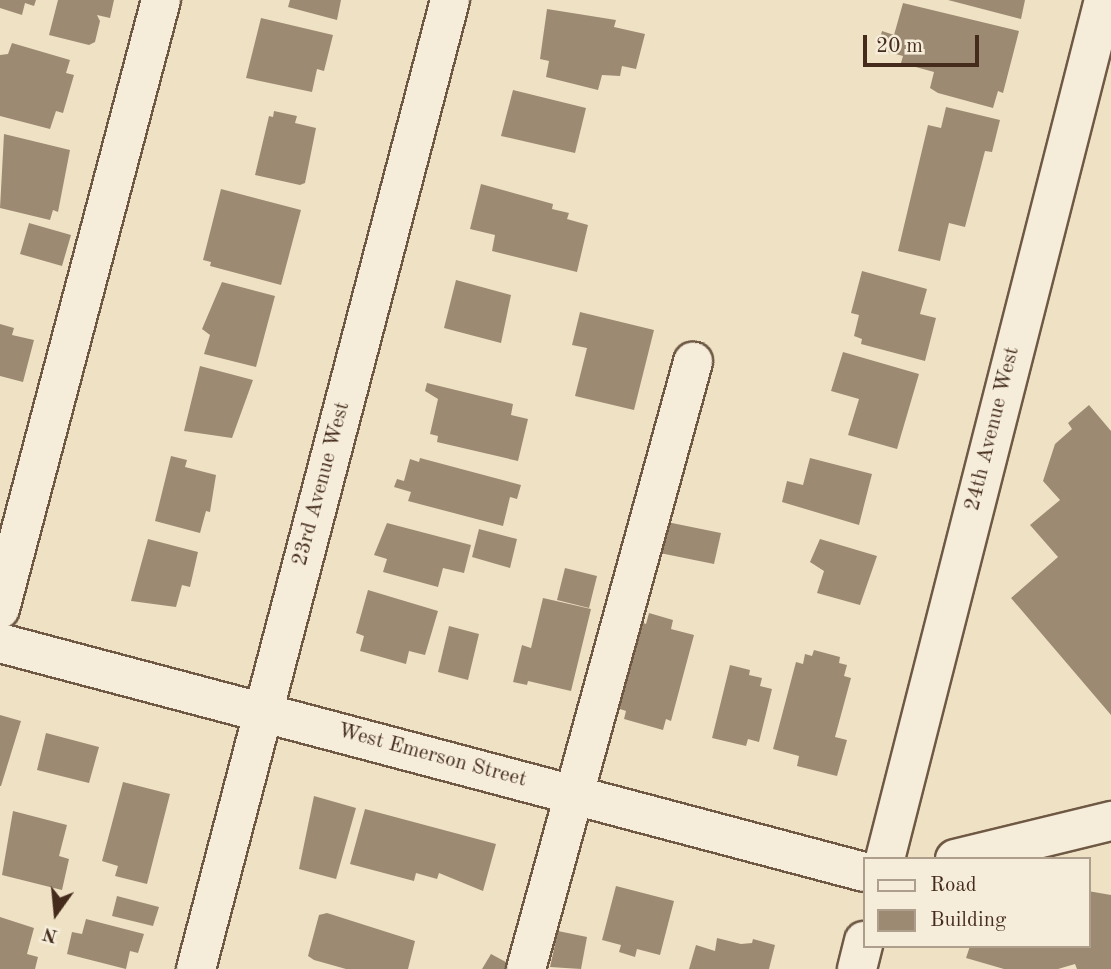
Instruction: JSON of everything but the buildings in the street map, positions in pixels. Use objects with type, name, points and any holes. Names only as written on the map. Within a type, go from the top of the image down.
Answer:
[{"type":"street","points":[[0,609],[161,0]]},
{"type":"street","name":"23rd Avenue West","points":[[195,969],[450,0]]},
{"type":"street","name":"24th Avenue West","points":[[886,857],[1104,0]]},
{"type":"street","points":[[526,969],[572,792],[693,362]]},
{"type":"street","name":"West Emerson Street","points":[[0,643],[572,792],[862,871]]},
{"type":"street","points":[[963,857],[1111,821]]}]
